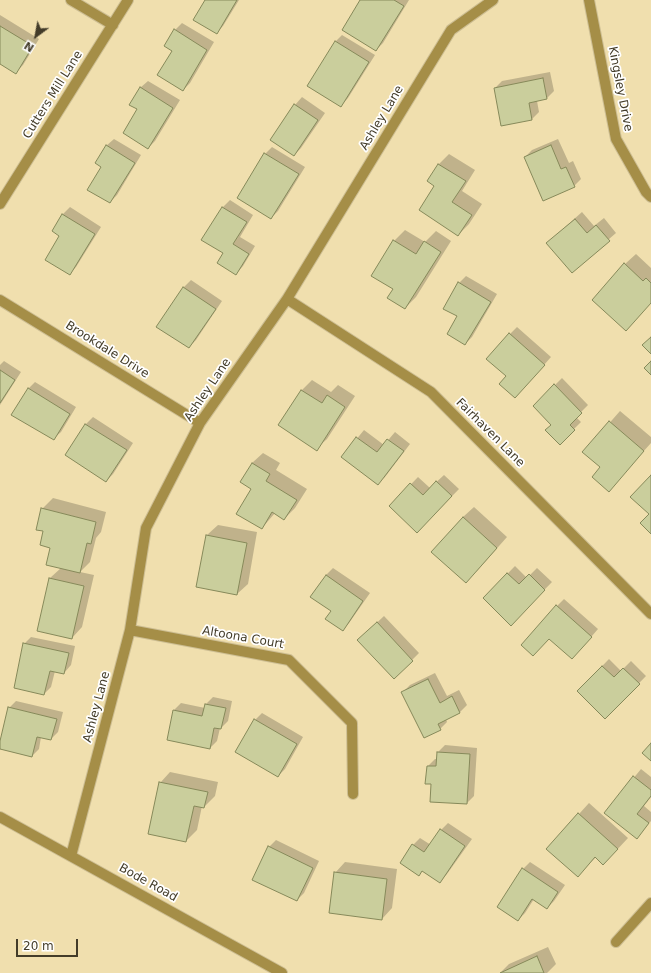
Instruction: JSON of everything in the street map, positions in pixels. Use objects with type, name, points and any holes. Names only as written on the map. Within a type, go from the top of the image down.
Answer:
[{"type":"street","points":[[71,0],[112,26]]},
{"type":"street","name":"Cutters Mill Lane","points":[[0,204],[128,0]]},
{"type":"street","name":"Ashley Lane","points":[[71,856],[130,630],[146,528],[200,423],[287,299],[452,30],[492,0]]},
{"type":"street","name":"Kingsley Drive","points":[[589,0],[616,140],[646,192],[651,197]]},
{"type":"street","name":"Fairhaven Lane","points":[[287,299],[430,392],[651,614]]},
{"type":"street","name":"Brookdale Drive","points":[[0,300],[200,423]]},
{"type":"street","name":"Altoona Court","points":[[130,630],[289,660],[352,723],[353,794]]},
{"type":"street","name":"Bode Road","points":[[0,817],[282,973]]},
{"type":"street","points":[[616,942],[651,903]]},
{"type":"building","points":[[205,0],[237,0],[217,34],[193,20]]},
{"type":"building","points":[[360,0],[394,0],[404,6],[376,51],[342,30]]},
{"type":"building","points":[[0,26],[33,46],[16,74],[0,64]]},
{"type":"building","points":[[174,29],[207,50],[183,91],[157,75],[172,51],[164,46]]},
{"type":"building","points":[[335,41],[369,62],[341,107],[307,86]]},
{"type":"building","points":[[543,78],[547,99],[529,103],[532,120],[501,126],[494,88]]},
{"type":"building","points":[[140,87],[173,108],[148,149],[123,133],[137,109],[129,105]]},
{"type":"building","points":[[294,104],[318,120],[294,156],[270,140]]},
{"type":"building","points":[[106,145],[135,163],[110,203],[87,190],[101,167],[95,163]]},
{"type":"building","points":[[551,145],[561,169],[566,167],[575,187],[543,201],[524,157]]},
{"type":"building","points":[[264,153],[299,174],[271,219],[237,198]]},
{"type":"building","points":[[438,164],[466,181],[452,202],[472,215],[458,236],[419,210],[434,186],[427,181]]},
{"type":"building","points":[[222,207],[247,222],[233,244],[249,254],[236,275],[217,263],[223,253],[201,240]]},
{"type":"building","points":[[62,214],[95,234],[70,275],[45,260],[59,236],[52,231]]},
{"type":"building","points":[[575,219],[587,233],[596,225],[610,241],[572,273],[546,243]]},
{"type":"building","points":[[393,240],[416,254],[424,241],[441,252],[405,309],[387,298],[393,289],[371,276]]},
{"type":"building","points":[[624,263],[643,281],[646,278],[651,283],[651,303],[626,331],[592,300]]},
{"type":"building","points":[[458,282],[491,302],[465,345],[447,334],[457,316],[443,309]]},
{"type":"building","points":[[183,287],[216,309],[189,348],[156,327]]},
{"type":"building","points":[[509,333],[545,365],[515,398],[499,384],[506,376],[486,359]]},
{"type":"building","points":[[651,337],[651,354],[642,345]]},
{"type":"building","points":[[651,361],[651,375],[644,368]]},
{"type":"building","points":[[0,370],[15,380],[0,403]]},
{"type":"building","points":[[554,384],[582,413],[570,425],[575,430],[560,445],[545,430],[551,425],[533,406]]},
{"type":"building","points":[[28,388],[70,414],[54,440],[11,415]]},
{"type":"building","points":[[301,390],[322,403],[327,395],[345,407],[317,451],[278,425]]},
{"type":"building","points":[[609,421],[644,451],[609,492],[592,477],[600,467],[582,452]]},
{"type":"building","points":[[85,424],[127,450],[106,482],[65,455]]},
{"type":"building","points":[[356,437],[377,452],[387,439],[404,451],[378,485],[341,457]]},
{"type":"building","points":[[252,463],[270,474],[266,481],[297,500],[284,520],[272,512],[262,529],[236,514],[251,489],[240,482]]},
{"type":"building","points":[[651,475],[651,534],[640,523],[649,514],[630,497]]},
{"type":"building","points":[[436,481],[452,496],[417,533],[389,506],[410,483],[423,495]]},
{"type":"building","points":[[41,508],[96,522],[91,544],[87,543],[80,573],[46,565],[50,548],[40,545],[43,531],[36,530]]},
{"type":"building","points":[[463,517],[497,548],[466,583],[431,552]]},
{"type":"building","points":[[206,535],[247,543],[237,595],[196,587]]},
{"type":"building","points":[[507,573],[519,584],[529,574],[545,590],[511,626],[483,598]]},
{"type":"building","points":[[326,575],[363,601],[343,631],[325,619],[331,611],[310,597]]},
{"type":"building","points":[[49,578],[84,586],[72,639],[37,631]]},
{"type":"building","points":[[556,605],[592,637],[572,659],[549,639],[533,656],[521,645]]},
{"type":"building","points":[[377,622],[413,661],[394,679],[357,640]]},
{"type":"building","points":[[23,643],[69,653],[64,674],[50,671],[44,695],[14,688]]},
{"type":"building","points":[[602,666],[614,677],[623,668],[640,684],[605,719],[577,691]]},
{"type":"building","points":[[428,679],[440,703],[452,696],[460,713],[438,724],[441,730],[424,738],[401,692]]},
{"type":"building","points":[[205,704],[226,708],[221,729],[214,728],[210,749],[167,740],[173,710],[202,716]]},
{"type":"building","points":[[8,707],[57,719],[51,740],[37,737],[32,757],[0,749],[0,741]]},
{"type":"building","points":[[254,719],[297,744],[278,777],[235,752]]},
{"type":"building","points":[[651,743],[651,761],[642,753]]},
{"type":"building","points":[[437,752],[470,754],[467,804],[430,802],[431,784],[425,784],[427,766],[436,766]]},
{"type":"building","points":[[633,776],[651,790],[651,796],[637,814],[649,823],[637,839],[604,813]]},
{"type":"building","points":[[159,782],[208,792],[204,808],[194,806],[186,842],[148,834]]},
{"type":"building","points":[[578,813],[618,849],[603,865],[595,857],[578,877],[546,849]]},
{"type":"building","points":[[440,829],[465,846],[440,883],[422,871],[419,876],[400,863],[412,844],[424,852]]},
{"type":"building","points":[[268,846],[313,868],[297,901],[252,880]]},
{"type":"building","points":[[522,868],[558,892],[547,909],[532,899],[518,921],[497,907]]},
{"type":"building","points":[[334,872],[387,879],[382,920],[329,913]]},
{"type":"building","points":[[537,956],[544,973],[500,973]]}]
